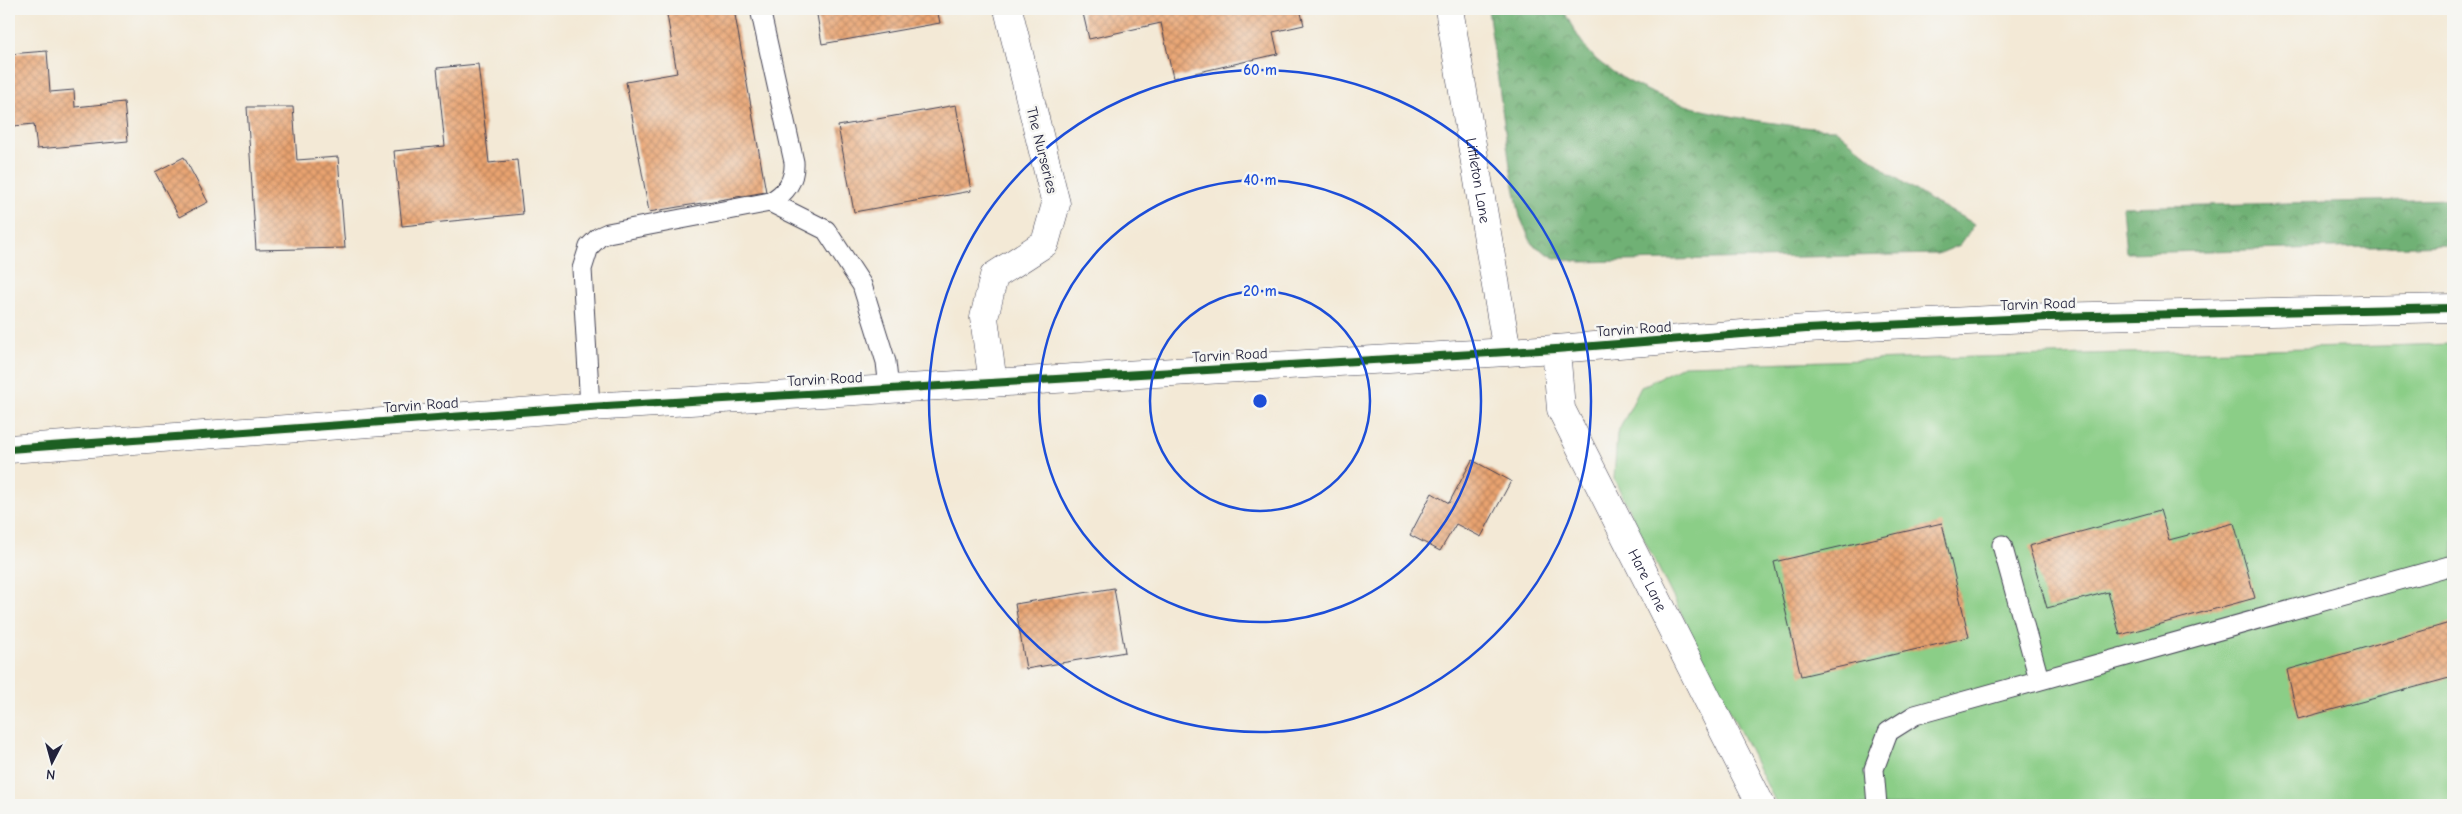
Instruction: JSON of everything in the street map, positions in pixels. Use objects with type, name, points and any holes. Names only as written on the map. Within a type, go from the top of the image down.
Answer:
[{"type":"main road","name":"The Nurseries","points":[[993,383],[984,318],[994,276],[1045,243],[1056,204],[1008,9]]},
{"type":"main road","name":"Littleton Lane","points":[[1449,9],[1507,351]]},
{"type":"main road","name":"Tarvin Road","points":[[9,449],[590,407],[1556,349],[1806,329],[2049,317],[2453,308]]},
{"type":"main road","name":"Hare Lane","points":[[1556,349],[1561,409],[1761,805]]},
{"type":"lane","points":[[590,407],[582,269],[589,247],[599,237],[608,233],[770,202],[780,197],[788,188],[793,177],[794,162],[760,9]]},
{"type":"lane","points":[[770,202],[826,230],[862,285],[886,362],[889,389]]},
{"type":"lane","points":[[2002,545],[2039,679]]},
{"type":"lane","points":[[1877,805],[1874,769],[1888,732],[1915,714],[2449,566]]},
{"type":"green space","points":[[1488,9],[1563,9],[1585,47],[1603,65],[1641,88],[1681,104],[1745,119],[1801,127],[1835,129],[1889,173],[1930,200],[1975,224],[1960,245],[1938,254],[1580,262],[1555,258],[1532,244],[1520,217],[1510,166]]},
{"type":"green space","points":[[2453,199],[2453,245],[2126,253],[2122,207]]},
{"type":"green space","points":[[2453,344],[2453,805],[1777,805],[1614,479],[1617,434],[1641,387],[1684,365]]},
{"type":"building","points":[[666,9],[734,9],[766,192],[649,212],[626,82],[677,73]]},
{"type":"building","points":[[816,9],[937,9],[940,23],[822,44]]},
{"type":"building","points":[[1082,9],[1300,9],[1304,25],[1273,32],[1278,54],[1173,78],[1161,23],[1089,39]]},
{"type":"building","points":[[47,51],[50,92],[74,90],[75,107],[124,102],[128,141],[37,149],[34,124],[14,126],[9,54]]},
{"type":"building","points":[[478,64],[489,163],[517,160],[523,214],[402,226],[394,151],[445,146],[437,68]]},
{"type":"building","points":[[956,105],[971,191],[854,212],[838,126]]},
{"type":"building","points":[[247,107],[293,107],[297,160],[338,157],[345,248],[256,250]]},
{"type":"building","points":[[184,157],[208,202],[179,217],[155,172]]},
{"type":"building","points":[[1472,460],[1511,481],[1481,537],[1456,524],[1440,551],[1410,535],[1432,493],[1449,503]]},
{"type":"building","points":[[2160,510],[2169,540],[2234,523],[2255,598],[2120,635],[2108,592],[2047,608],[2029,546]]},
{"type":"building","points":[[1942,523],[1969,637],[1801,676],[1774,562]]},
{"type":"building","points":[[1114,588],[1125,652],[1026,669],[1015,604]]},
{"type":"building","points":[[2453,622],[2453,677],[2298,719],[2287,670]]},
{"type":"cycle path","points":[[9,449],[590,407],[1556,349],[1806,329],[2049,317],[2453,308]]}]
